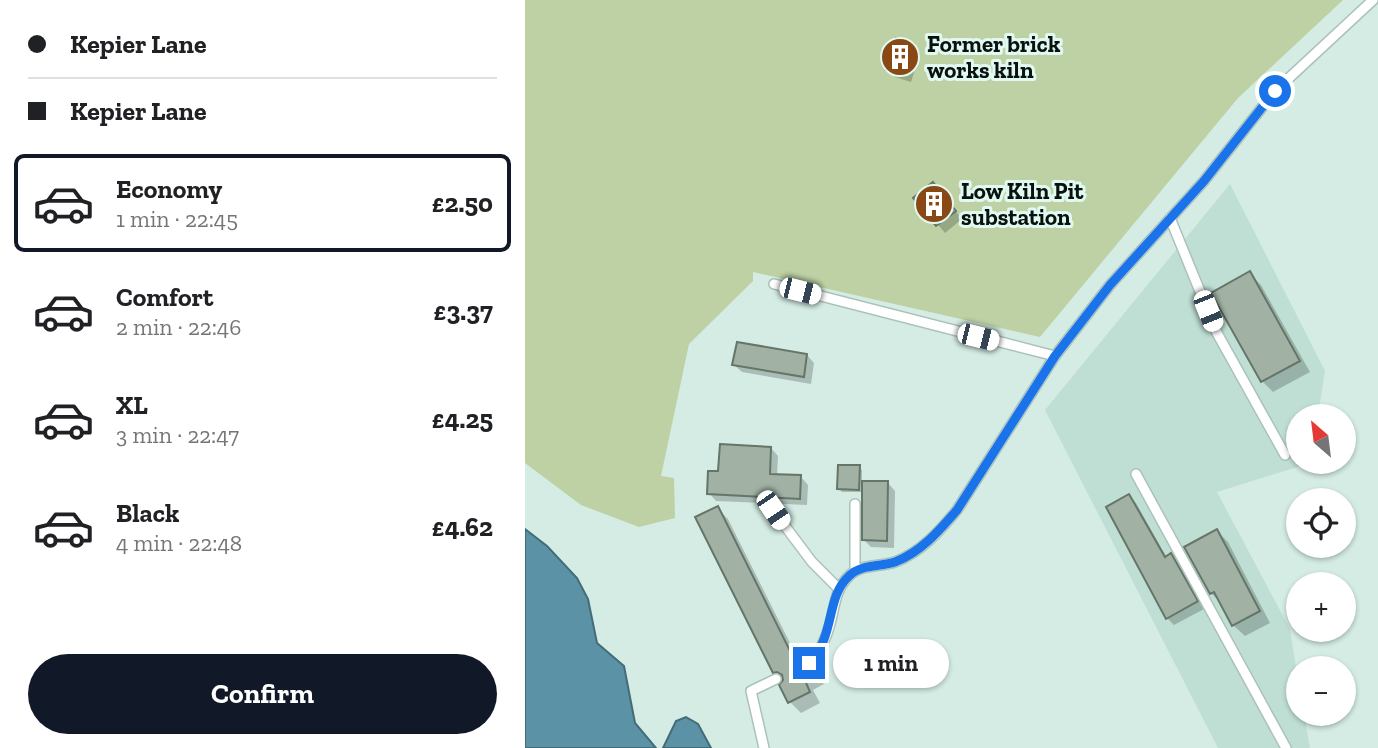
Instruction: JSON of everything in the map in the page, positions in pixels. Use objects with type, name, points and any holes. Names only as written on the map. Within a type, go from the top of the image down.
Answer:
[{"type":"lane","points":[[809,663],[824,643],[835,598],[847,578],[855,570],[898,560],[928,542],[942,528],[957,510],[1055,356],[1110,285],[1204,181],[1275,91],[1373,0]]},
{"type":"lane","points":[[1170,218],[1217,333],[1285,455]]},
{"type":"lane","points":[[774,284],[1055,356]]},
{"type":"lane","points":[[1136,474],[1286,748]]},
{"type":"lane","points":[[855,504],[855,570]]},
{"type":"lane","points":[[773,510],[812,562],[839,589]]},
{"type":"lane","points":[[764,748],[751,691],[776,679]]},
{"type":"shaded area","points":[[1230,184],[1325,371],[1320,404],[1286,404],[1286,470],[1217,492],[1286,621],[1286,642],[1292,642],[1294,656],[1286,656],[1286,726],[1306,726],[1310,748],[1218,748],[1045,410]]},
{"type":"green space","points":[[525,0],[1343,0],[1238,98],[1040,337],[753,272],[753,281],[689,344],[661,476],[674,478],[675,518],[639,527],[581,505],[525,463]]},
{"type":"water","points":[[525,529],[547,546],[577,578],[588,599],[597,643],[624,666],[635,723],[656,748],[525,748]]},
{"type":"water","points":[[686,717],[698,724],[711,748],[663,748],[676,721]]},
{"type":"building","name":"Former brick works kiln","points":[[896,38],[914,44],[904,75],[886,70]]},
{"type":"building","name":"Low Kiln Pit substation","points":[[933,182],[956,211],[936,226],[913,198]]},
{"type":"building","points":[[1250,271],[1300,361],[1261,382],[1211,293]]},
{"type":"building","points":[[737,342],[807,354],[804,377],[732,365]]},
{"type":"building","points":[[720,444],[771,447],[770,474],[801,475],[800,499],[707,494],[708,471],[718,471]]},
{"type":"building","points":[[838,465],[860,465],[859,490],[837,489]]},
{"type":"building","points":[[862,481],[888,481],[887,541],[862,540]]},
{"type":"building","points":[[1129,494],[1165,557],[1171,553],[1198,601],[1166,619],[1106,507]]},
{"type":"building","points":[[718,506],[794,659],[805,654],[803,666],[807,670],[812,669],[814,673],[804,678],[810,692],[788,703],[779,685],[783,680],[782,675],[773,673],[695,517]]},
{"type":"building","points":[[1217,529],[1260,611],[1232,626],[1214,592],[1210,594],[1184,547]]},
{"type":"place","name":"Former brick works kiln","points":[[900,57]]},
{"type":"place","name":"Low Kiln Pit substation","points":[[934,204]]},
{"type":"route","points":[[809,663],[824,643],[835,598],[847,578],[855,570],[885,565],[912,553],[942,528],[957,510],[1055,356],[1110,285],[1204,181],[1275,91]]}]
